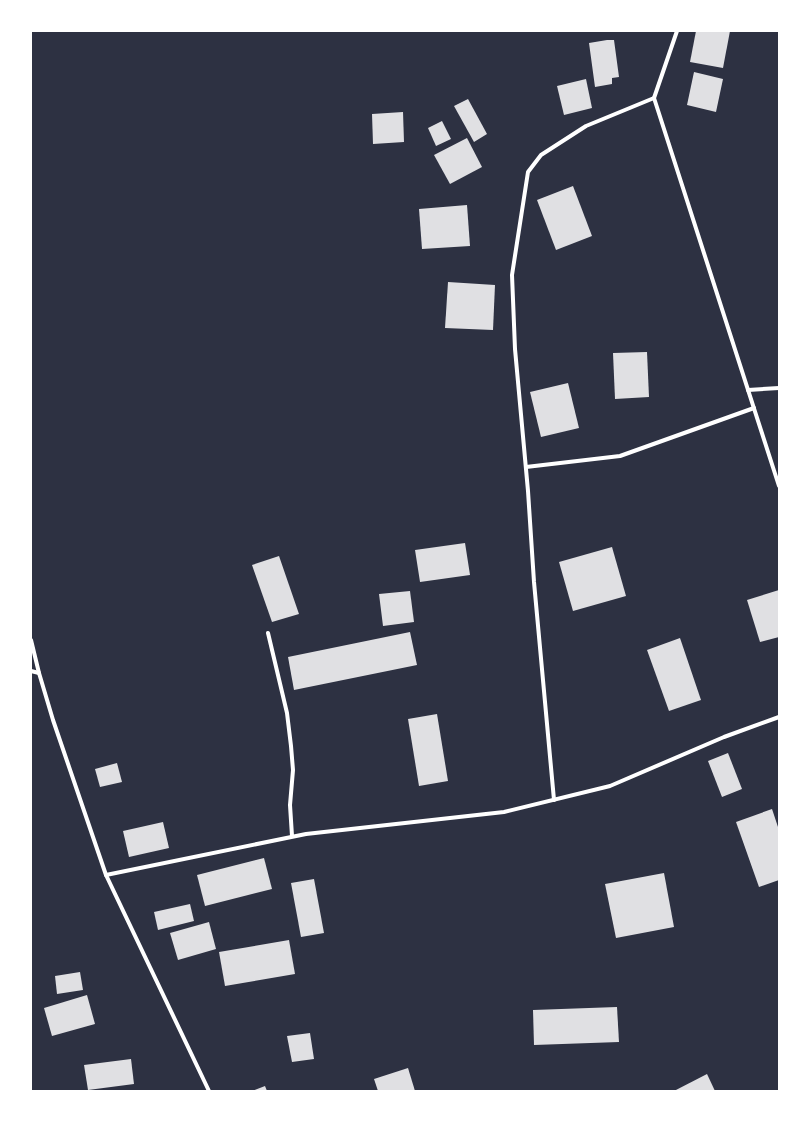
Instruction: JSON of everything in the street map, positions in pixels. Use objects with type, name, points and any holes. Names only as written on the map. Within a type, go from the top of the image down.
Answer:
[{"type":"street","points":[[677,31],[654,98],[779,486]]},
{"type":"street","points":[[554,800],[515,349],[512,275],[528,172],[541,155],[586,126],[654,98]]},
{"type":"street","points":[[748,390],[779,388]]},
{"type":"street","points":[[526,467],[620,456],[754,408]]},
{"type":"street","points":[[268,633],[287,713],[291,746],[293,770],[290,805],[292,836]]},
{"type":"street","points":[[31,640],[53,720],[106,874],[209,1091]]},
{"type":"street","points":[[31,671],[39,673]]},
{"type":"street","points":[[106,874],[292,836],[504,812],[610,786],[724,737],[779,718]]},
{"type":"building","points":[[696,31],[730,31],[723,68],[690,62]]},
{"type":"building","points":[[614,40],[619,77],[612,78],[612,84],[595,87],[589,43]]},
{"type":"building","points":[[694,72],[723,79],[716,112],[687,105]]},
{"type":"building","points":[[586,79],[592,108],[564,115],[557,86]]},
{"type":"building","points":[[468,99],[487,134],[474,142],[454,106]]},
{"type":"building","points":[[403,112],[404,142],[373,144],[372,114]]},
{"type":"building","points":[[442,121],[451,139],[436,146],[428,128]]},
{"type":"building","points":[[467,138],[482,167],[450,184],[434,155]]},
{"type":"building","points":[[573,186],[592,236],[556,250],[537,200]]},
{"type":"building","points":[[467,205],[470,246],[422,249],[419,209]]},
{"type":"building","points":[[448,282],[495,285],[493,330],[445,328]]},
{"type":"building","points":[[647,352],[649,397],[615,399],[613,353]]},
{"type":"building","points":[[568,383],[579,428],[541,437],[530,392]]},
{"type":"building","points":[[465,543],[470,575],[420,582],[415,550]]},
{"type":"building","points":[[612,547],[626,596],[573,611],[559,562]]},
{"type":"building","points":[[279,556],[299,614],[272,622],[252,565]]},
{"type":"building","points":[[779,590],[779,637],[760,642],[747,600]]},
{"type":"building","points":[[410,591],[414,622],[383,626],[379,594]]},
{"type":"building","points":[[410,632],[417,665],[294,690],[288,657]]},
{"type":"building","points":[[680,638],[701,700],[669,711],[647,650]]},
{"type":"building","points":[[437,714],[448,781],[419,786],[408,719]]},
{"type":"building","points":[[728,753],[742,789],[722,797],[708,761]]},
{"type":"building","points":[[117,763],[122,782],[100,787],[95,769]]},
{"type":"building","points":[[772,809],[779,830],[779,880],[759,887],[736,822]]},
{"type":"building","points":[[163,822],[169,848],[129,857],[123,831]]},
{"type":"building","points":[[264,858],[272,889],[205,906],[197,875]]},
{"type":"building","points":[[664,873],[674,927],[616,938],[605,884]]},
{"type":"building","points":[[314,879],[324,933],[301,937],[291,883]]},
{"type":"building","points":[[190,904],[194,921],[158,930],[154,912]]},
{"type":"building","points":[[209,922],[216,949],[178,960],[170,933]]},
{"type":"building","points":[[289,940],[295,974],[225,986],[219,952]]},
{"type":"building","points":[[80,972],[83,990],[57,994],[55,976]]},
{"type":"building","points":[[87,995],[95,1024],[52,1036],[44,1008]]},
{"type":"building","points":[[617,1007],[619,1042],[534,1045],[533,1010]]},
{"type":"building","points":[[310,1033],[314,1059],[292,1062],[287,1036]]},
{"type":"building","points":[[131,1059],[134,1084],[88,1090],[84,1065]]},
{"type":"building","points":[[408,1068],[415,1091],[378,1091],[374,1079]]},
{"type":"building","points":[[707,1074],[715,1091],[674,1091]]},
{"type":"building","points":[[265,1086],[267,1091],[252,1091]]}]
